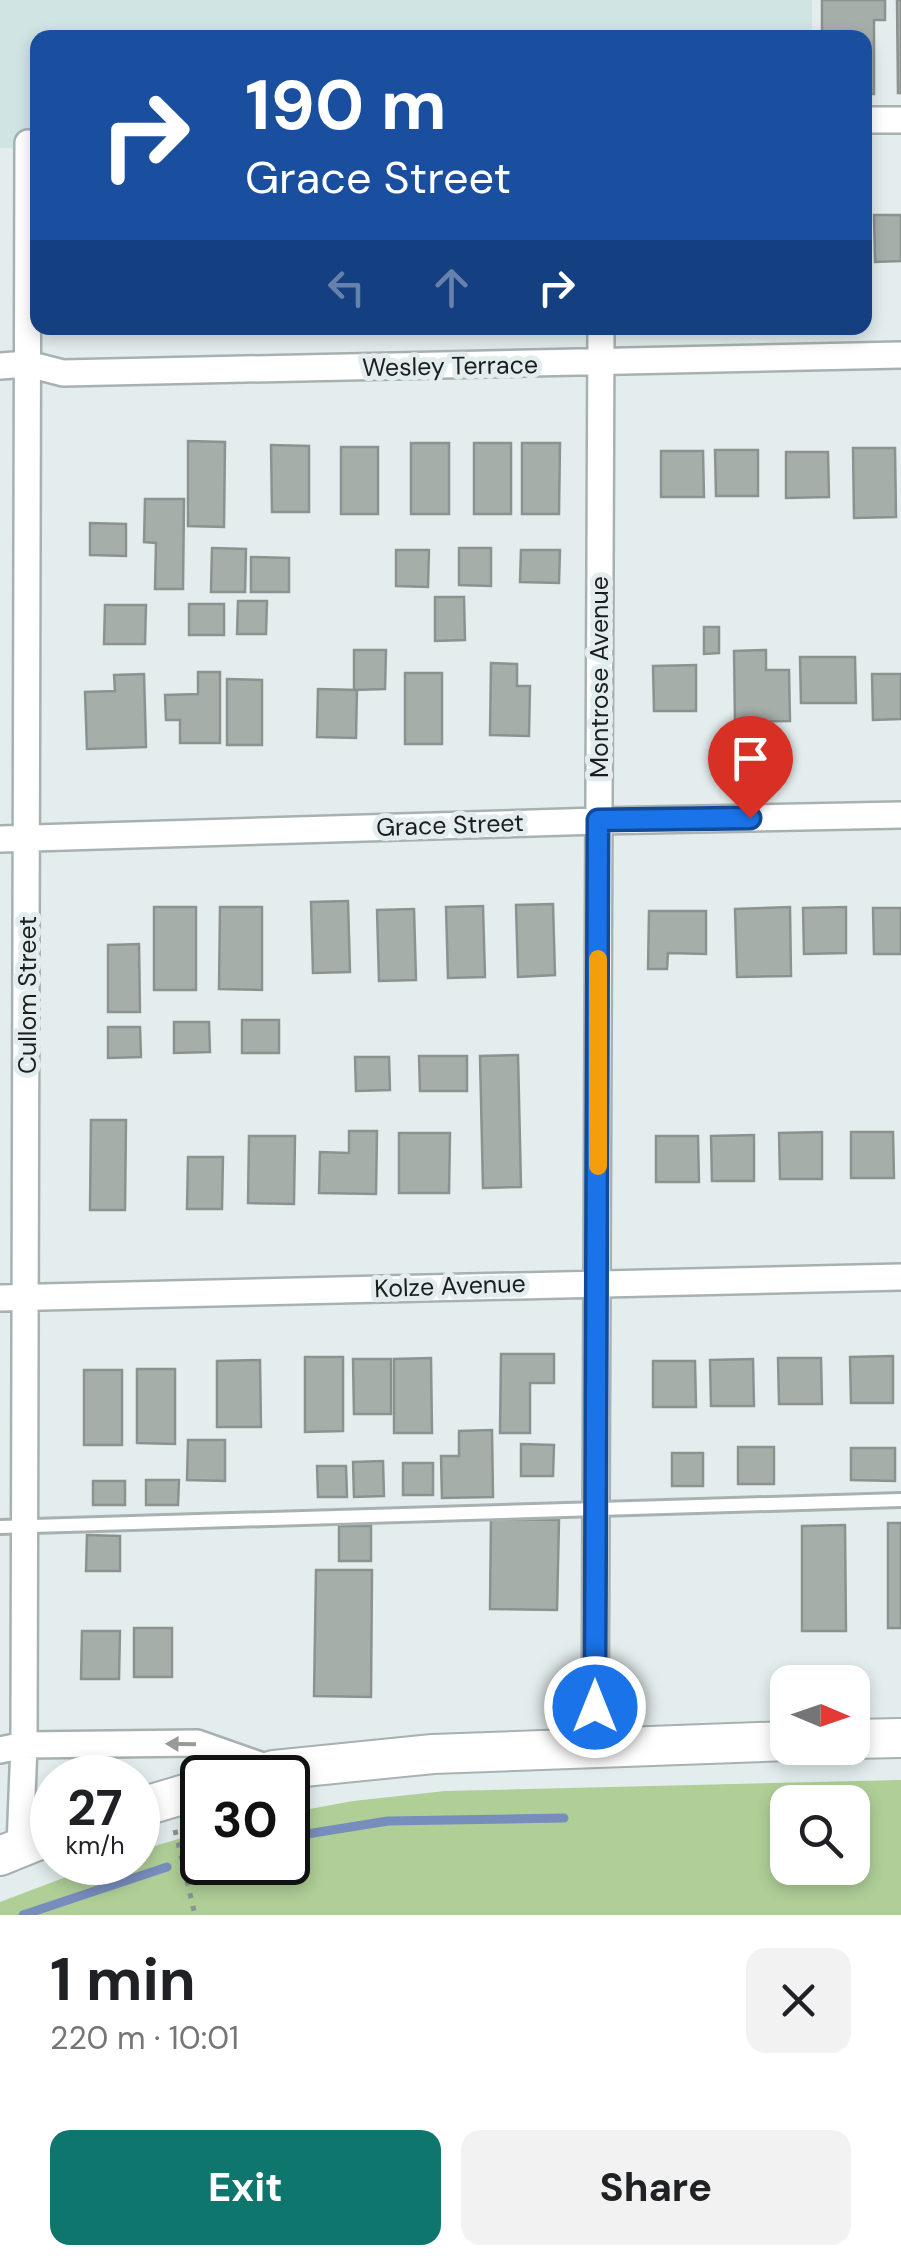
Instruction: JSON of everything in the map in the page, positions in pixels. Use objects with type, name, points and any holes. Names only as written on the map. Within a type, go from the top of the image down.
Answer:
[{"type":"main road","points":[[870,1739],[901,1738]]},
{"type":"main road","points":[[310,1768],[434,1754],[770,1742]]},
{"type":"street","points":[[872,120],[901,120]]},
{"type":"street","name":"Cullom Street","points":[[24,1846],[12,1747],[12,1527],[13,1297],[28,838],[28,143]]},
{"type":"street","name":"Montrose Avenue","points":[[595,1747],[601,335]]},
{"type":"street","name":"Wesley Terrace","points":[[0,366],[28,364],[63,373],[901,356]]},
{"type":"street","name":"Grace Street","points":[[0,839],[598,820],[901,815]]},
{"type":"street","name":"Kolze Avenue","points":[[13,1297],[901,1277]]},
{"type":"street","points":[[12,1747],[197,1743],[222,1755]]},
{"type":"lane","points":[[12,1527],[901,1500]]},
{"type":"path","points":[[169,1799],[195,1915]]},
{"type":"shaded area","points":[[0,0],[812,0],[812,30],[30,30],[30,149],[0,148]]},
{"type":"green space","points":[[901,1780],[901,1915],[0,1915],[0,1902],[45,1885],[160,1885],[160,1844],[180,1839],[180,1885],[310,1885],[310,1809],[445,1791]]},
{"type":"building","points":[[822,0],[885,0],[885,20],[874,20],[874,94],[872,30],[822,30]]},
{"type":"building","points":[[897,0],[901,0],[901,93],[898,93]]},
{"type":"building","points":[[874,215],[901,215],[901,261],[875,262]]},
{"type":"building","points":[[188,441],[225,442],[224,527],[188,526]]},
{"type":"building","points":[[411,443],[449,443],[449,514],[411,514]]},
{"type":"building","points":[[474,443],[511,443],[511,514],[474,514]]},
{"type":"building","points":[[522,443],[560,443],[559,514],[522,514]]},
{"type":"building","points":[[271,445],[309,446],[309,512],[272,512]]},
{"type":"building","points":[[341,447],[378,447],[378,514],[341,514]]},
{"type":"building","points":[[853,448],[895,448],[896,517],[854,518]]},
{"type":"building","points":[[715,450],[758,450],[758,496],[716,496]]},
{"type":"building","points":[[661,451],[703,451],[704,497],[661,497]]},
{"type":"building","points":[[786,452],[828,452],[829,497],[786,498]]},
{"type":"building","points":[[145,499],[184,499],[183,589],[155,589],[156,543],[144,542]]},
{"type":"building","points":[[90,523],[126,524],[126,556],[90,555]]},
{"type":"building","points":[[212,548],[246,549],[245,592],[211,592]]},
{"type":"building","points":[[459,548],[491,548],[491,586],[459,585]]},
{"type":"building","points":[[396,550],[429,550],[428,587],[396,586]]},
{"type":"building","points":[[521,550],[560,550],[559,583],[520,582]]},
{"type":"building","points":[[251,557],[289,558],[289,592],[251,592]]},
{"type":"building","points":[[435,597],[464,597],[465,640],[435,641]]},
{"type":"building","points":[[238,601],[267,601],[266,634],[237,634]]},
{"type":"building","points":[[189,604],[224,604],[224,635],[189,635]]},
{"type":"building","points":[[105,605],[146,605],[145,644],[104,644]]},
{"type":"building","points":[[704,627],[719,627],[719,653],[704,654]]},
{"type":"building","points":[[354,650],[386,650],[385,689],[354,690]]},
{"type":"building","points":[[766,650],[766,670],[789,670],[790,721],[735,722],[734,651]]},
{"type":"building","points":[[800,657],[855,657],[856,703],[801,703]]},
{"type":"building","points":[[491,663],[517,664],[517,686],[530,686],[529,736],[490,735]]},
{"type":"building","points":[[696,665],[696,711],[654,711],[653,666]]},
{"type":"building","points":[[198,672],[220,672],[220,743],[180,743],[180,720],[166,720],[165,695],[198,694]]},
{"type":"building","points":[[405,673],[442,673],[442,744],[405,744]]},
{"type":"building","points":[[144,674],[146,747],[87,749],[85,692],[115,691],[114,675]]},
{"type":"building","points":[[872,674],[901,674],[901,719],[873,720]]},
{"type":"building","points":[[227,679],[262,680],[262,745],[227,745]]},
{"type":"building","points":[[318,689],[357,690],[356,738],[317,737]]},
{"type":"building","points":[[348,901],[350,972],[313,973],[311,902]]},
{"type":"building","points":[[553,904],[555,975],[518,977],[516,905]]},
{"type":"building","points":[[483,906],[485,977],[448,978],[446,907]]},
{"type":"building","points":[[154,907],[196,907],[196,990],[154,990]]},
{"type":"building","points":[[220,907],[262,907],[262,990],[219,989]]},
{"type":"building","points":[[790,907],[791,976],[737,977],[735,909]]},
{"type":"building","points":[[846,907],[846,953],[804,954],[803,908]]},
{"type":"building","points":[[873,908],[901,908],[901,954],[874,954]]},
{"type":"building","points":[[414,909],[416,980],[379,981],[377,910]]},
{"type":"building","points":[[649,911],[706,911],[706,954],[668,953],[667,969],[648,969]]},
{"type":"building","points":[[139,944],[140,1012],[108,1012],[108,945]]},
{"type":"building","points":[[242,1020],[279,1020],[279,1053],[242,1053]]},
{"type":"building","points":[[174,1022],[209,1022],[210,1052],[174,1053]]},
{"type":"building","points":[[108,1027],[140,1027],[141,1057],[108,1058]]},
{"type":"building","points":[[518,1055],[521,1187],[483,1188],[480,1056]]},
{"type":"building","points":[[419,1056],[467,1056],[467,1091],[420,1091]]},
{"type":"building","points":[[355,1057],[389,1057],[390,1090],[356,1091]]},
{"type":"building","points":[[91,1120],[126,1120],[125,1210],[90,1210]]},
{"type":"building","points":[[349,1131],[377,1131],[376,1194],[319,1193],[320,1152],[349,1153]]},
{"type":"building","points":[[822,1132],[822,1179],[780,1179],[779,1133]]},
{"type":"building","points":[[851,1132],[893,1132],[894,1178],[851,1178]]},
{"type":"building","points":[[399,1133],[450,1133],[449,1193],[399,1193]]},
{"type":"building","points":[[754,1135],[754,1181],[712,1181],[711,1136]]},
{"type":"building","points":[[249,1136],[295,1136],[294,1204],[248,1203]]},
{"type":"building","points":[[656,1136],[698,1136],[699,1182],[656,1182]]},
{"type":"building","points":[[188,1157],[223,1157],[222,1209],[187,1209]]},
{"type":"building","points":[[501,1354],[554,1354],[554,1383],[530,1383],[530,1433],[500,1433]]},
{"type":"building","points":[[893,1356],[893,1403],[851,1403],[850,1357]]},
{"type":"building","points":[[305,1357],[343,1357],[343,1431],[305,1432]]},
{"type":"building","points":[[431,1358],[432,1433],[394,1433],[394,1359]]},
{"type":"building","points":[[778,1358],[821,1358],[822,1404],[779,1404]]},
{"type":"building","points":[[353,1359],[391,1359],[391,1414],[354,1414]]},
{"type":"building","points":[[753,1359],[754,1406],[711,1406],[710,1360]]},
{"type":"building","points":[[260,1360],[261,1427],[217,1427],[217,1361]]},
{"type":"building","points":[[653,1361],[695,1361],[696,1407],[653,1407]]},
{"type":"building","points":[[137,1369],[175,1369],[175,1444],[137,1443]]},
{"type":"building","points":[[84,1370],[122,1370],[122,1445],[84,1445]]},
{"type":"building","points":[[492,1430],[493,1497],[442,1498],[441,1456],[459,1456],[459,1431]]},
{"type":"building","points":[[188,1440],[225,1440],[225,1481],[187,1480]]},
{"type":"building","points":[[521,1444],[554,1445],[553,1476],[521,1476]]},
{"type":"building","points":[[738,1447],[774,1447],[774,1484],[738,1484]]},
{"type":"building","points":[[851,1448],[895,1448],[895,1481],[851,1480]]},
{"type":"building","points":[[672,1453],[703,1453],[703,1486],[672,1486]]},
{"type":"building","points":[[383,1461],[384,1496],[354,1497],[353,1462]]},
{"type":"building","points":[[403,1463],[433,1463],[433,1495],[403,1495]]},
{"type":"building","points":[[317,1466],[346,1466],[347,1497],[318,1497]]},
{"type":"building","points":[[146,1480],[179,1480],[178,1505],[146,1505]]},
{"type":"building","points":[[93,1481],[125,1481],[125,1505],[93,1505]]},
{"type":"building","points":[[491,1519],[559,1520],[557,1610],[490,1609]]},
{"type":"building","points":[[888,1523],[901,1523],[901,1628],[888,1628]]},
{"type":"building","points":[[845,1525],[846,1631],[802,1631],[802,1526]]},
{"type":"building","points":[[339,1526],[371,1526],[371,1561],[339,1561]]},
{"type":"building","points":[[87,1535],[120,1536],[120,1571],[86,1571]]},
{"type":"building","points":[[316,1570],[372,1570],[371,1697],[314,1696]]},
{"type":"building","points":[[134,1628],[172,1628],[172,1677],[134,1677]]},
{"type":"building","points":[[82,1631],[120,1631],[119,1679],[81,1679]]},
{"type":"waterway","points":[[310,1833],[388,1821],[564,1818]]},
{"type":"waterway","points":[[23,1915],[167,1867]]},
{"type":"slow traffic","points":[[598,959],[598,1166]]},
{"type":"route","points":[[595,1707],[598,820],[750,818]]}]
